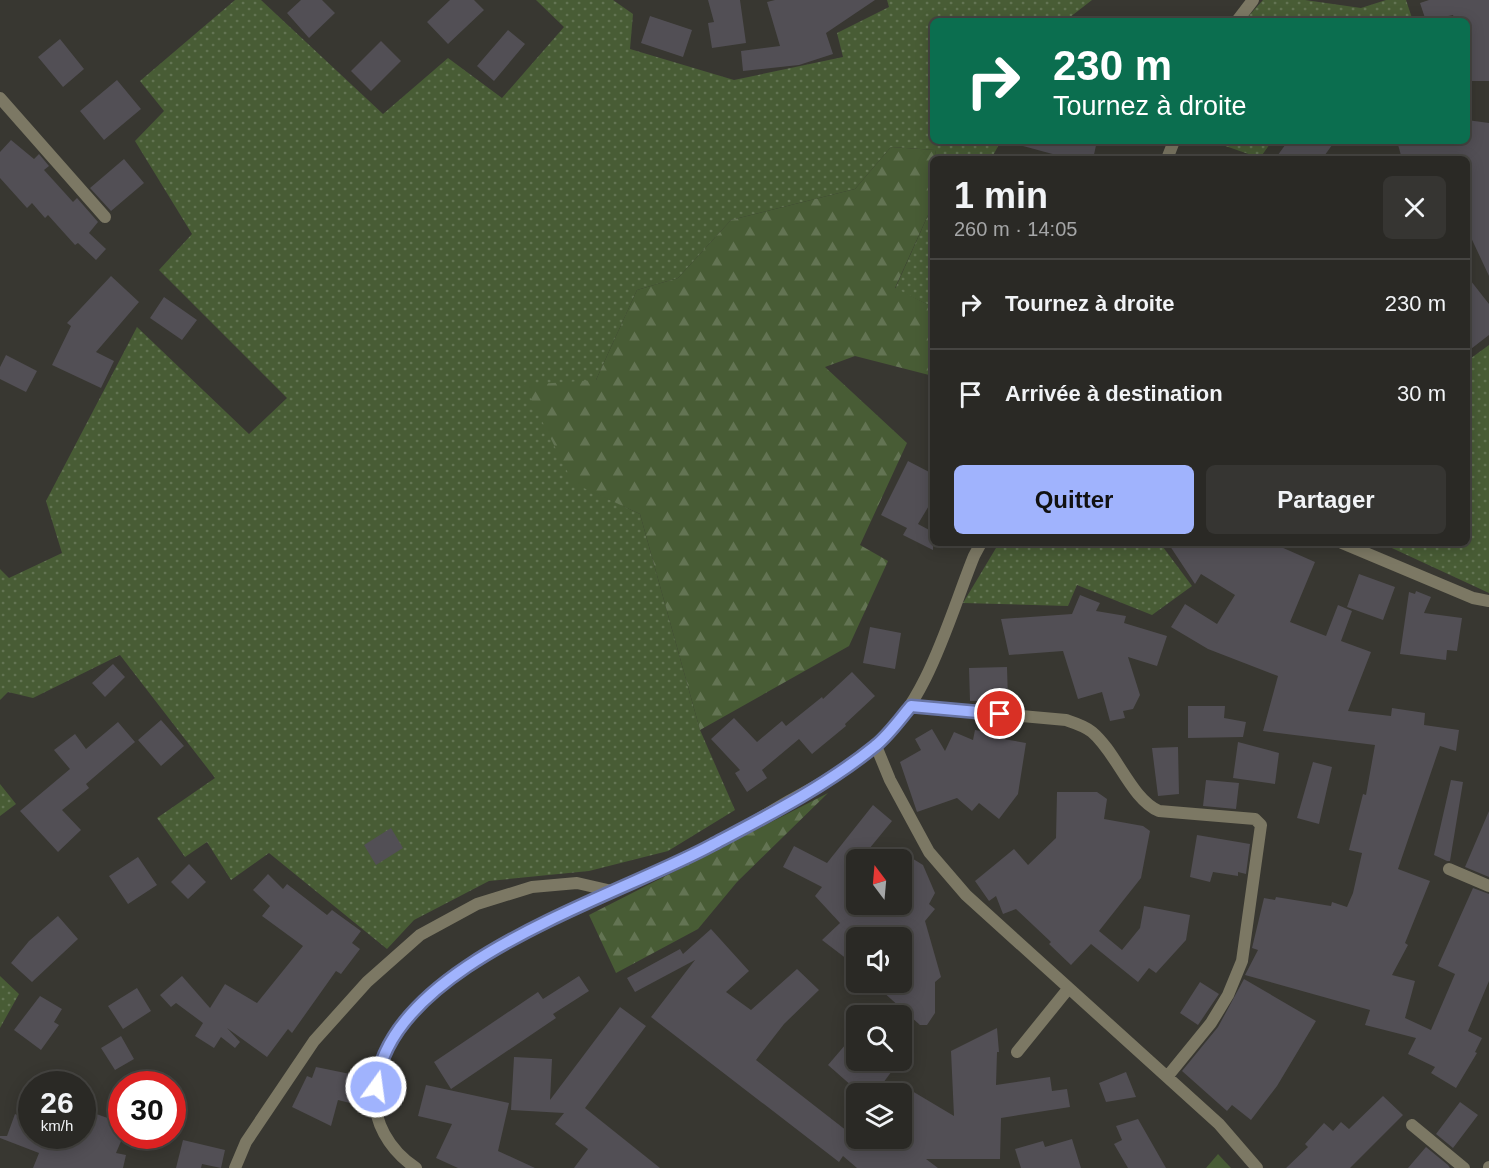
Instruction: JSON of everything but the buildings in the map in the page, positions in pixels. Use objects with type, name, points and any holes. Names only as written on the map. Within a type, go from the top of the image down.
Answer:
[{"type":"street","points":[[1240,18],[1253,0]]},
{"type":"street","points":[[0,98],[105,217]]},
{"type":"street","points":[[416,1168],[406,1162],[382,1132],[374,1101],[377,1073],[392,1038],[417,1005],[481,956],[612,891],[711,846],[823,782],[876,746],[911,706],[979,546]]},
{"type":"street","points":[[1349,546],[1473,598],[1489,601]]},
{"type":"street","points":[[911,706],[1066,720],[1090,730],[1105,744],[1147,806],[1159,811],[1255,819],[1261,825],[1242,961],[1228,995],[1211,1023],[1167,1077]]},
{"type":"street","points":[[876,746],[890,780],[929,852],[966,894],[1219,1124],[1257,1168]]},
{"type":"street","points":[[1449,869],[1489,886]]},
{"type":"street","points":[[235,1168],[246,1142],[314,1041],[367,982],[420,935],[477,904],[532,887],[577,883],[612,891]]},
{"type":"street","points":[[1017,1052],[1068,988]]},
{"type":"street","points":[[1412,1125],[1464,1168]]},
{"type":"green space","points":[[235,0],[261,0],[383,114],[448,58],[502,98],[564,27],[536,0],[613,0],[633,14],[630,49],[734,80],[843,57],[837,33],[889,7],[887,0],[1092,0],[1069,18],[930,18],[930,144],[999,144],[993,156],[936,156],[935,150],[891,147],[855,189],[731,220],[678,278],[637,290],[596,380],[573,482],[640,514],[700,730],[735,810],[668,851],[589,871],[489,881],[414,920],[387,949],[269,853],[231,880],[207,842],[185,857],[157,818],[215,778],[120,655],[33,698],[8,692],[0,700],[0,569],[9,578],[62,553],[46,501],[137,327],[249,434],[287,398],[159,270],[192,234],[135,141],[164,111],[140,81]]},
{"type":"green space","points":[[1263,0],[1305,0],[1361,8],[1386,0],[1406,0],[1412,18],[1247,18]]},
{"type":"green space","points":[[1220,144],[1270,144],[1261,156],[1254,156]]},
{"type":"green space","points":[[891,147],[935,150],[936,156],[930,156],[930,211],[895,288],[930,306],[930,375],[855,356],[825,367],[907,443],[860,545],[888,561],[849,646],[700,730],[640,514],[573,483],[524,385],[596,380],[637,290],[678,278],[731,220],[855,189]]},
{"type":"green space","points":[[930,211],[930,306],[895,289]]},
{"type":"green space","points":[[1489,345],[1489,593],[1387,546],[1470,546],[1470,359]]},
{"type":"green space","points":[[997,546],[1162,546],[1192,586],[1152,615],[1077,585],[1068,606],[963,603]]},
{"type":"green space","points":[[0,784],[16,804],[0,816]]},
{"type":"green space","points":[[828,793],[737,882],[698,929],[616,973],[589,915]]},
{"type":"green space","points":[[0,976],[19,994],[0,1028]]},
{"type":"green space","points":[[1218,1154],[1231,1168],[1206,1168]]},
{"type":"route","points":[[376,1087],[377,1073],[392,1038],[417,1005],[481,956],[612,891],[711,846],[823,782],[876,746],[911,706],[1000,714]]}]
